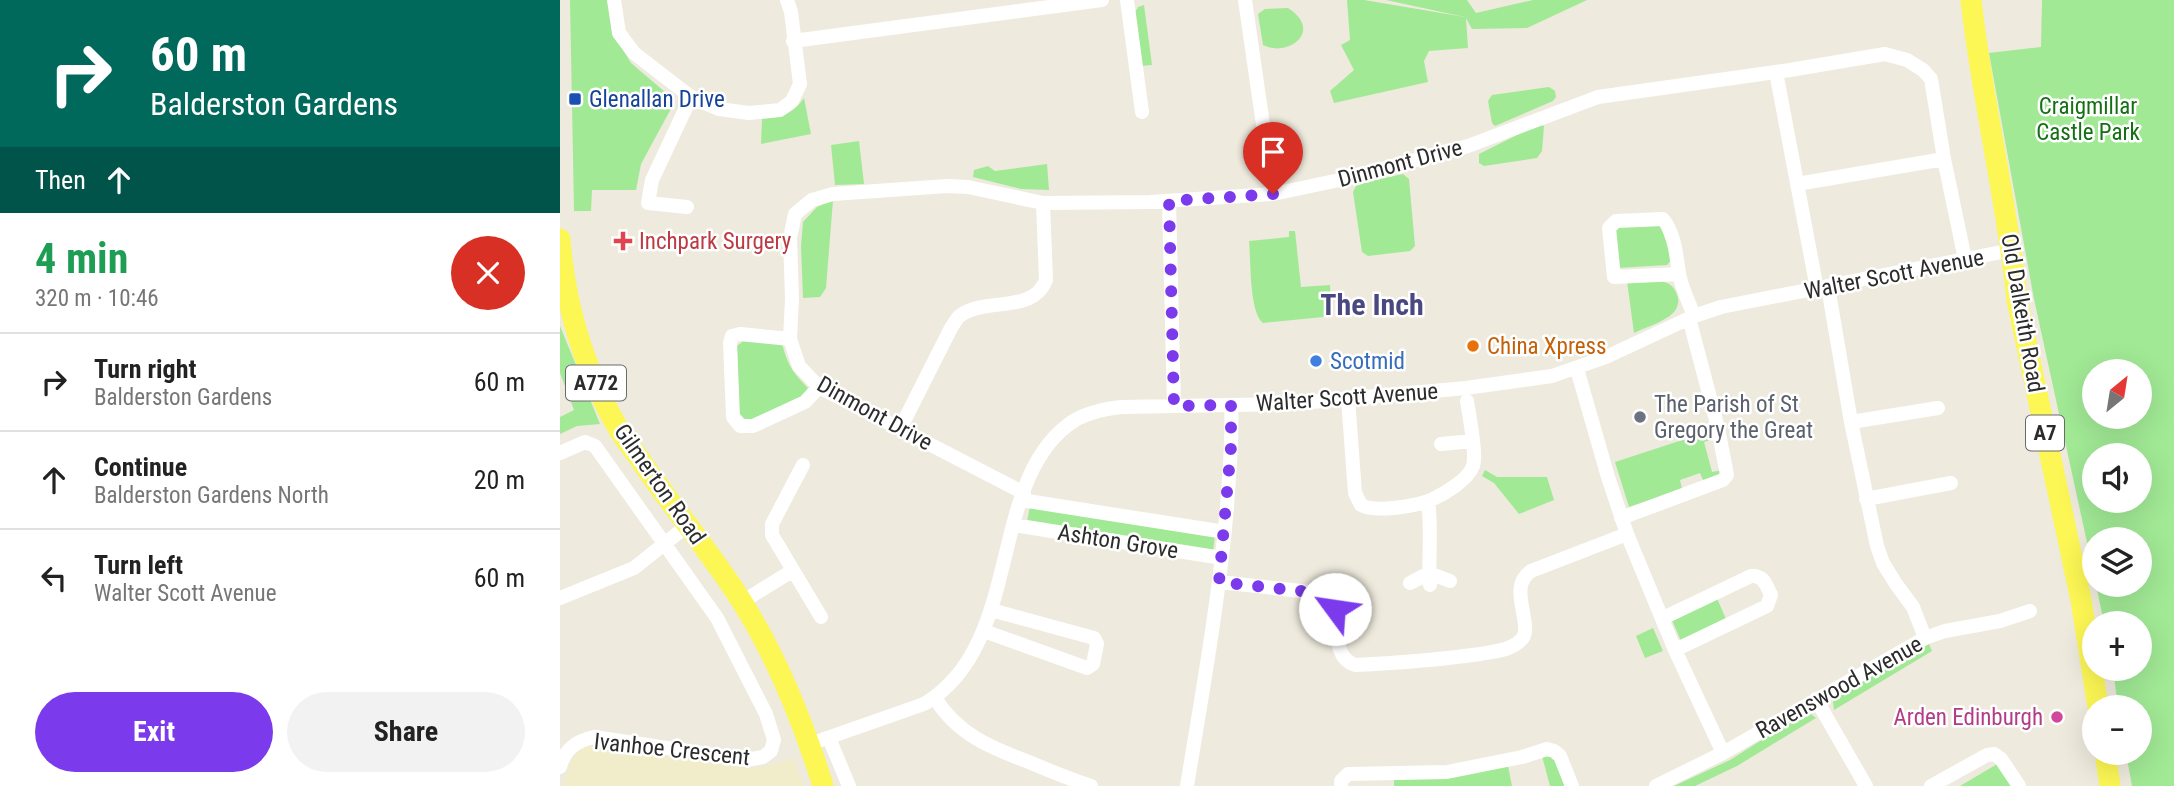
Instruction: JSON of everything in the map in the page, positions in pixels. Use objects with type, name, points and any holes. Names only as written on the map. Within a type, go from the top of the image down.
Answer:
[{"type":"main road","name":"Old Dalkeith Road","points":[[1971,0],[2012,250],[2017,300],[2081,600],[2096,695]]},
{"type":"main road","name":"Gilmerton Road","points":[[560,239],[562,265],[577,335],[619,431],[742,602],[820,741],[824,786]]},
{"type":"main road","points":[[2107,765],[2110,786]]},
{"type":"street","points":[[614,0],[619,33],[634,53],[691,97],[719,109],[749,113],[780,110],[792,101],[800,84],[787,0]]},
{"type":"street","points":[[793,41],[1058,3],[1102,0]]},
{"type":"street","points":[[1127,0],[1142,112]]},
{"type":"street","points":[[1245,0],[1273,194]]},
{"type":"street","name":"Dinmont Drive","points":[[1023,497],[819,387],[799,366],[790,339],[790,238],[795,214],[812,200],[833,194],[947,186],[968,187],[1043,203],[1169,201],[1273,194],[1344,179],[1468,146],[1598,97],[1885,54],[1907,60],[1931,79],[1965,259]]},
{"type":"street","points":[[1776,72],[1797,184],[1877,546],[1883,563],[1913,607],[1925,638]]},
{"type":"street","points":[[687,207],[648,203],[652,180],[691,97]]},
{"type":"street","points":[[1797,184],[1944,159]]},
{"type":"street","points":[[1169,201],[1174,406]]},
{"type":"street","points":[[900,429],[960,315],[972,310],[1028,299],[1042,290],[1046,280],[1043,203]]},
{"type":"street","points":[[1621,518],[1723,480],[1727,475],[1692,317],[1668,225],[1663,219],[1616,221],[1609,228],[1614,277],[1679,274]]},
{"type":"street","name":"Walter Scott Avenue","points":[[820,741],[911,710],[935,698],[954,680],[984,631],[1023,497],[1043,453],[1075,420],[1096,411],[1121,407],[1289,404],[1348,400],[1552,376],[1630,348],[1692,317],[1721,307],[2012,250]]},
{"type":"street","points":[[790,339],[740,334],[732,336],[733,417],[740,426],[752,426],[805,402],[819,387]]},
{"type":"street","points":[[1577,369],[1627,534],[1675,650],[1723,753]]},
{"type":"street","points":[[1348,400],[1355,493],[1361,505],[1374,510],[1428,501],[1443,493],[1471,470],[1474,459],[1467,401]]},
{"type":"street","points":[[1186,786],[1222,558],[1231,447],[1231,405]]},
{"type":"street","points":[[1851,422],[1938,408]]},
{"type":"street","points":[[1440,444],[1472,441]]},
{"type":"street","points":[[560,453],[585,442],[596,446],[666,544]]},
{"type":"street","points":[[803,465],[772,524],[772,535],[821,617]]},
{"type":"street","points":[[1866,499],[1951,483]]},
{"type":"street","name":"Ashton Grove","points":[[1023,497],[1225,532]]},
{"type":"street","points":[[1428,501],[1431,523],[1429,579]]},
{"type":"street","points":[[560,598],[634,568],[688,525]]},
{"type":"street","name":"Ashton Grove","points":[[1014,525],[1222,558]]},
{"type":"street","points":[[1219,582],[1326,596],[1335,609],[1340,653],[1355,666],[1442,659],[1496,651],[1518,643],[1526,630],[1520,591],[1525,575],[1531,570],[1627,534]]},
{"type":"street","name":"Ivanhoe Crescent","points":[[560,767],[569,747],[580,740],[594,737],[747,761],[763,757],[771,751],[774,740],[766,714],[717,618],[666,544]]},
{"type":"street","points":[[742,602],[792,571]]},
{"type":"street","points":[[1663,618],[1751,576],[1763,578],[1771,595],[1767,606],[1675,650]]},
{"type":"street","points":[[1410,583],[1429,579],[1450,581]]},
{"type":"street","points":[[984,631],[1087,668],[1093,664],[1097,644],[1094,638],[991,610]]},
{"type":"street","name":"Ravenswood Avenue","points":[[1656,786],[1723,753],[1925,638],[1945,631],[2000,621],[2030,611]]},
{"type":"street","points":[[935,698],[955,724],[974,738],[992,748],[1088,785]]},
{"type":"street","points":[[1816,699],[1866,786]]},
{"type":"street","name":"Gilmerton Road","points":[[820,741],[849,786]]},
{"type":"street","points":[[1340,786],[1348,774],[1447,772],[1522,757],[1547,749],[1560,756],[1572,786]]},
{"type":"street","points":[[1931,786],[1987,755],[1994,754],[2001,759],[2019,786]]},
{"type":"shaded area","points":[[605,744],[754,769],[794,759],[804,786],[563,786],[571,760],[584,747]]},
{"type":"green space","points":[[570,0],[609,0],[612,31],[631,63],[672,98],[673,105],[641,164],[636,190],[592,190],[591,211],[574,211]]},
{"type":"green space","points":[[1347,0],[1364,0],[1465,17],[1386,0],[1467,0],[1476,13],[1533,0],[1587,0],[1527,28],[1472,29],[1466,18],[1468,48],[1429,51],[1424,61],[1428,82],[1334,103],[1330,91],[1354,70],[1341,45],[1350,40]]},
{"type":"green space","name":"Craigmillar Castle Park","points":[[2042,0],[2174,0],[2174,786],[2132,786],[2128,765],[2152,765],[2152,695],[2116,695],[2115,681],[2152,681],[2152,611],[2101,611],[2099,597],[2152,597],[2152,527],[2084,527],[2034,299],[1989,53],[2041,47]]},
{"type":"green space","points":[[1144,5],[1152,65],[1139,66],[1135,12],[1138,7]]},
{"type":"green space","points":[[1288,8],[1303,25],[1303,33],[1298,40],[1283,48],[1263,45],[1258,14],[1265,9]]},
{"type":"green space","points":[[1549,87],[1555,91],[1556,97],[1553,101],[1495,126],[1492,123],[1488,101],[1492,95]]},
{"type":"green space","points":[[804,98],[811,134],[761,144],[762,119],[786,114]]},
{"type":"green space","points":[[1539,124],[1544,126],[1542,151],[1537,158],[1484,166],[1479,163],[1479,154]]},
{"type":"green space","points":[[859,141],[864,184],[835,185],[831,145]]},
{"type":"green space","points":[[1047,164],[1049,190],[1021,189],[973,177],[974,170],[988,166],[995,171]]},
{"type":"green space","points":[[1403,174],[1409,179],[1415,246],[1410,251],[1368,256],[1362,252],[1353,192],[1357,184]]},
{"type":"green space","points":[[833,200],[826,288],[820,297],[803,298],[803,222],[817,207]]},
{"type":"green space","points":[[1660,224],[1672,259],[1667,265],[1617,268],[1616,231],[1620,225]]},
{"type":"green space","points":[[1289,231],[1295,231],[1301,287],[1330,285],[1331,306],[1323,317],[1263,323],[1258,317],[1253,297],[1249,241],[1289,237]]},
{"type":"green space","points":[[1658,280],[1671,285],[1678,298],[1676,310],[1665,319],[1634,333],[1627,281]]},
{"type":"green space","points":[[560,326],[600,424],[577,426],[560,434],[560,417],[574,410],[560,373]]},
{"type":"green space","points":[[746,339],[782,343],[791,368],[808,388],[804,396],[755,421],[745,419],[739,413],[737,346]]},
{"type":"green space","points":[[1713,430],[1714,439],[1704,442],[1712,472],[1723,470],[1721,474],[1704,482],[1700,473],[1680,480],[1682,489],[1629,507],[1615,462]]},
{"type":"green space","points":[[1485,470],[1497,477],[1547,477],[1554,500],[1519,514],[1494,483],[1482,476]]},
{"type":"green space","points":[[1030,506],[1215,535],[1213,552],[1027,522]]},
{"type":"green space","points":[[1716,596],[1726,619],[1681,641],[1671,618]]},
{"type":"green space","points":[[1653,628],[1663,651],[1645,658],[1636,636]]},
{"type":"green space","points":[[1929,644],[1932,651],[1834,710],[1833,702],[1837,696]]},
{"type":"green space","points":[[1803,714],[1811,714],[1816,718],[1737,766],[1695,786],[1674,786],[1730,760]]},
{"type":"green space","points":[[1542,756],[1554,756],[1567,786],[1550,786]]},
{"type":"green space","points":[[1999,763],[2013,786],[1960,786]]},
{"type":"green space","points":[[1508,766],[1512,786],[1394,786],[1394,777]]},
{"type":"place","name":"Glenallan Drive","points":[[575,99]]},
{"type":"place","name":"Inchpark Surgery","points":[[623,241]]},
{"type":"place","name":"China Xpress","points":[[1473,346]]},
{"type":"place","name":"Scotmid","points":[[1316,361]]},
{"type":"place","name":"The Parish of St Gregory the Great","points":[[1640,417]]},
{"type":"place","name":"Arden Edinburgh","points":[[2057,717]]},
{"type":"district","name":"The Inch","points":[[1372,305]]},
{"type":"route","points":[[1273,194],[1169,201],[1174,406],[1231,405],[1231,447],[1219,582],[1319,593],[1332,601],[1335,609]]}]
